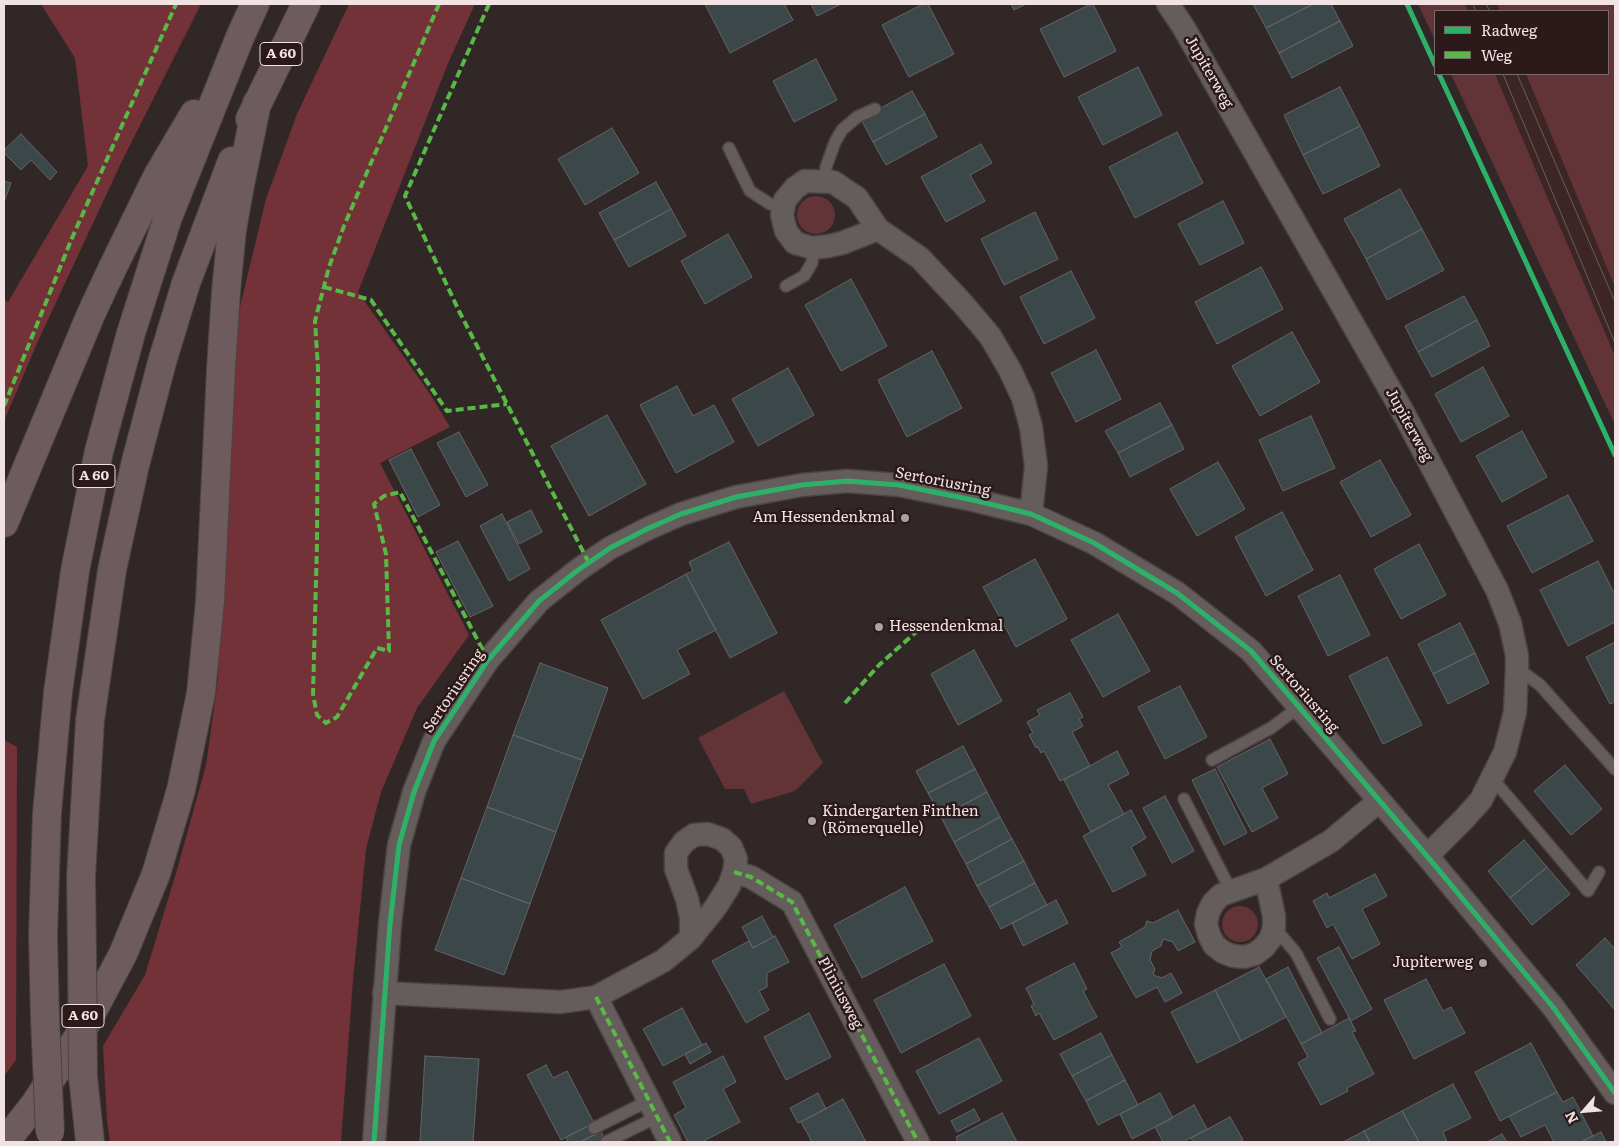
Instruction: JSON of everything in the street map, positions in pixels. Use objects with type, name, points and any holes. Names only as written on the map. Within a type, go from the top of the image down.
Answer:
[{"type":"highway","name":"A 60","points":[[50,1137],[43,935],[47,813],[58,692],[75,571],[99,451],[130,333],[168,217],[255,4]]},
{"type":"highway","name":"A 60","points":[[90,1142],[84,1077],[81,877],[89,730],[96,669],[112,570],[135,465],[162,362],[186,283],[218,198],[257,104],[306,4]]},
{"type":"highway","points":[[4,522],[91,314],[116,260],[158,175],[240,37]]},
{"type":"highway","points":[[5,1142],[35,1104],[82,1031],[123,954],[156,874],[182,790],[201,694],[210,601],[221,369],[232,230],[257,104]]},
{"type":"street","name":"Jupiterweg","points":[[1168,4],[1184,28],[1404,414],[1497,590],[1510,623],[1517,656],[1517,668],[1515,712],[1505,752],[1481,800],[1427,856]]},
{"type":"street","points":[[878,229],[842,243],[813,248],[795,243],[786,231],[782,215],[785,200],[795,188],[805,181],[832,182],[857,198],[878,229],[920,258],[990,336],[1024,398],[1031,427],[1036,466],[1031,514]]},
{"type":"street","name":"Sertoriusring","points":[[374,1142],[384,993],[399,846],[414,792],[434,741],[488,660],[539,601],[578,570],[610,548],[647,528],[681,514],[736,497],[802,484],[847,481],[899,485],[1031,514],[1094,543],[1177,593],[1251,650],[1427,856],[1553,1007],[1612,1082]]},
{"type":"street","points":[[1266,879],[1274,916],[1271,938],[1255,954],[1244,957],[1233,956],[1223,952],[1214,945],[1206,924],[1208,913],[1213,903],[1221,895],[1266,879],[1331,841],[1380,800]]},
{"type":"street","points":[[384,993],[562,1002],[596,997],[663,960],[691,938],[715,908],[729,886],[736,859],[731,847],[722,839],[708,834],[694,836],[684,842],[676,853],[676,869],[691,917],[691,938]]},
{"type":"street","name":"Pliniusweg","points":[[734,872],[751,877],[792,902],[918,1142]]},
{"type":"street","points":[[596,997],[670,1142]]},
{"type":"lane","points":[[826,181],[826,167],[835,142],[842,130],[857,117],[875,109]]},
{"type":"lane","points":[[729,148],[750,191],[770,204],[783,208]]},
{"type":"lane","points":[[786,286],[804,276],[812,263],[813,248]]},
{"type":"lane","points":[[1517,668],[1540,685],[1615,770]]},
{"type":"lane","points":[[1212,760],[1271,728],[1299,707]]},
{"type":"lane","points":[[1492,778],[1588,891],[1598,872]]},
{"type":"lane","points":[[1184,799],[1231,890]]},
{"type":"lane","points":[[1274,927],[1296,953],[1330,1019]]},
{"type":"lane","points":[[594,1128],[653,1109]]},
{"type":"lane","points":[[606,1142],[653,1109]]},
{"type":"shaded area","points":[[41,4],[201,4],[122,161],[38,341],[4,421],[4,299],[8,302],[88,166],[75,58]]},
{"type":"shaded area","points":[[349,4],[475,4],[449,61],[358,292],[430,394],[450,427],[380,463],[469,635],[417,708],[381,792],[366,849],[353,980],[341,1142],[110,1142],[103,1046],[145,975],[206,765],[218,679],[224,423],[240,307],[266,199],[297,114]]},
{"type":"shaded area","points":[[1418,4],[1465,4],[1468,10],[1434,10],[1434,38]]},
{"type":"shaded area","points":[[1465,4],[1497,4],[1500,10],[1468,10]]},
{"type":"shaded area","points":[[1497,4],[1615,4],[1615,287],[1526,75],[1609,75],[1609,10],[1500,10]]},
{"type":"shaded area","points":[[1451,75],[1495,75],[1615,356],[1615,425]]},
{"type":"shaded area","points":[[1495,75],[1526,75],[1615,287],[1615,356]]},
{"type":"shaded area","points":[[816,196],[829,202],[835,215],[829,228],[816,234],[803,228],[797,215],[803,202]]},
{"type":"shaded area","points":[[784,691],[823,763],[795,791],[751,804],[744,789],[725,789],[698,738]]},
{"type":"shaded area","points":[[4,740],[17,747],[16,1060],[4,1076]]},
{"type":"shaded area","points":[[1240,906],[1253,911],[1258,924],[1253,937],[1240,942],[1227,937],[1222,924],[1227,911]]},
{"type":"building","points":[[705,4],[784,4],[793,20],[730,53]]},
{"type":"building","points":[[811,4],[841,4],[817,16]]},
{"type":"building","points":[[923,4],[928,4],[954,54],[909,77],[882,25]]},
{"type":"building","points":[[1011,4],[1026,4],[1014,10]]},
{"type":"building","points":[[1093,4],[1116,51],[1064,77],[1040,29]]},
{"type":"building","points":[[1253,4],[1313,4],[1266,28]]},
{"type":"building","points":[[1313,4],[1331,4],[1340,21],[1279,53],[1266,28]]},
{"type":"building","points":[[1340,21],[1353,46],[1292,78],[1279,53]]},
{"type":"building","points":[[816,59],[837,100],[794,122],[773,81]]},
{"type":"building","points":[[1138,67],[1162,115],[1103,145],[1078,97]]},
{"type":"building","points":[[1340,87],[1360,126],[1303,155],[1284,115]]},
{"type":"building","points":[[912,91],[925,114],[873,142],[861,119]]},
{"type":"building","points":[[925,114],[937,137],[886,165],[873,142]]},
{"type":"building","points":[[1360,126],[1380,166],[1323,194],[1303,155]]},
{"type":"building","points":[[612,128],[639,173],[585,205],[558,159]]},
{"type":"building","points":[[1177,132],[1203,183],[1135,218],[1109,167]]},
{"type":"building","points":[[21,134],[57,172],[50,180],[31,160],[21,170],[4,153],[4,150]]},
{"type":"building","points":[[981,144],[992,163],[970,175],[985,201],[946,222],[921,177]]},
{"type":"building","points":[[4,181],[11,183],[4,202]]},
{"type":"building","points":[[656,182],[671,209],[614,240],[599,213]]},
{"type":"building","points":[[1400,189],[1422,229],[1366,259],[1344,219]]},
{"type":"building","points":[[1223,201],[1244,243],[1200,265],[1178,224]]},
{"type":"building","points":[[671,209],[686,236],[629,267],[614,240]]},
{"type":"building","points":[[1035,212],[1058,259],[1004,285],[981,239]]},
{"type":"building","points":[[1422,229],[1444,270],[1387,300],[1366,259]]},
{"type":"building","points":[[728,234],[752,277],[705,304],[681,261]]},
{"type":"building","points":[[1261,267],[1283,309],[1217,344],[1195,302]]},
{"type":"building","points":[[1071,271],[1095,318],[1044,344],[1020,297]]},
{"type":"building","points":[[851,279],[887,346],[841,371],[805,305]]},
{"type":"building","points":[[1464,296],[1477,320],[1418,352],[1405,326]]},
{"type":"building","points":[[1477,320],[1490,346],[1432,377],[1418,352]]},
{"type":"building","points":[[1292,332],[1320,382],[1260,416],[1232,366]]},
{"type":"building","points":[[1096,350],[1121,399],[1076,422],[1051,373]]},
{"type":"building","points":[[932,351],[962,408],[907,437],[878,380]]},
{"type":"building","points":[[1483,367],[1509,416],[1461,442],[1435,394]]},
{"type":"building","points":[[788,368],[814,415],[758,446],[732,399]]},
{"type":"building","points":[[677,386],[693,416],[714,405],[734,442],[676,473],[640,405]]},
{"type":"building","points":[[1160,403],[1172,425],[1118,453],[1105,431]]},
{"type":"building","points":[[607,415],[646,484],[589,516],[551,446]]},
{"type":"building","points":[[1311,416],[1335,468],[1283,491],[1259,440]]},
{"type":"building","points":[[1172,425],[1184,449],[1130,477],[1118,453]]},
{"type":"building","points":[[1522,431],[1547,477],[1502,502],[1476,456]]},
{"type":"building","points":[[459,432],[488,485],[466,497],[437,443]]},
{"type":"building","points":[[411,449],[440,505],[418,517],[389,460]]},
{"type":"building","points":[[1380,460],[1411,515],[1371,537],[1340,482]]},
{"type":"building","points":[[1218,462],[1245,509],[1197,536],[1170,489]]},
{"type":"building","points":[[1568,495],[1593,541],[1532,573],[1507,526]]},
{"type":"building","points":[[531,510],[542,532],[519,544],[507,522]]},
{"type":"building","points":[[1282,512],[1313,570],[1266,596],[1235,537]]},
{"type":"building","points":[[502,514],[530,569],[509,581],[480,526]]},
{"type":"building","points":[[458,541],[493,606],[470,617],[436,552]]},
{"type":"building","points":[[729,542],[777,633],[730,658],[686,574],[693,571],[689,562]]},
{"type":"building","points":[[1419,544],[1446,595],[1401,619],[1374,569]]},
{"type":"building","points":[[1035,559],[1067,619],[1016,647],[983,587]]},
{"type":"building","points":[[1598,561],[1615,595],[1615,622],[1568,646],[1540,590]]},
{"type":"building","points":[[686,574],[716,630],[677,650],[690,674],[643,699],[601,620]]},
{"type":"building","points":[[1340,575],[1370,635],[1328,656],[1298,596]]},
{"type":"building","points":[[1118,614],[1150,671],[1103,697],[1071,640]]},
{"type":"building","points":[[1460,623],[1475,653],[1433,674],[1418,644]]},
{"type":"building","points":[[1615,642],[1615,702],[1610,704],[1586,657]]},
{"type":"building","points":[[974,650],[1002,701],[958,725],[931,674]]},
{"type":"building","points":[[1475,653],[1489,683],[1448,704],[1433,674]]},
{"type":"building","points":[[1387,657],[1422,725],[1383,744],[1349,676]]},
{"type":"building","points":[[540,663],[608,688],[582,760],[513,735]]},
{"type":"building","points":[[1180,686],[1207,737],[1165,759],[1138,707]]},
{"type":"building","points":[[1070,693],[1083,717],[1079,719],[1083,726],[1072,732],[1090,766],[1060,781],[1044,751],[1041,753],[1038,747],[1036,748],[1029,735],[1033,733],[1027,722],[1040,715],[1037,710]]},
{"type":"building","points":[[513,735],[582,760],[556,832],[487,807]]},
{"type":"building","points":[[1270,739],[1288,774],[1262,788],[1278,818],[1252,832],[1217,767]]},
{"type":"building","points":[[963,746],[975,769],[928,793],[916,771]]},
{"type":"building","points":[[1117,751],[1129,774],[1108,785],[1124,814],[1091,832],[1064,780]]},
{"type":"building","points":[[1565,765],[1602,809],[1571,835],[1534,791]]},
{"type":"building","points":[[975,769],[987,792],[941,817],[928,793]]},
{"type":"building","points":[[1215,769],[1247,833],[1224,845],[1192,780]]},
{"type":"building","points":[[987,792],[1000,817],[954,842],[941,817]]},
{"type":"building","points":[[1165,796],[1194,851],[1172,863],[1143,808]]},
{"type":"building","points":[[487,807],[556,832],[530,904],[461,878]]},
{"type":"building","points":[[1131,810],[1146,838],[1131,847],[1146,875],[1113,892],[1083,836]]},
{"type":"building","points":[[1000,817],[1012,839],[966,864],[954,842]]},
{"type":"building","points":[[1012,839],[1024,861],[977,886],[966,864]]},
{"type":"building","points":[[1524,840],[1547,867],[1510,898],[1488,871]]},
{"type":"building","points":[[1024,861],[1035,883],[989,907],[977,886]]},
{"type":"building","points":[[1547,867],[1570,894],[1532,925],[1510,898]]},
{"type":"building","points":[[1375,874],[1387,896],[1362,909],[1380,944],[1352,959],[1333,924],[1327,928],[1313,901],[1327,893],[1329,898]]},
{"type":"building","points":[[461,878],[530,904],[504,975],[435,950]]},
{"type":"building","points":[[1035,883],[1047,905],[1001,929],[989,907]]},
{"type":"building","points":[[905,887],[933,941],[862,978],[834,925]]},
{"type":"building","points":[[1056,900],[1068,923],[1023,946],[1012,923]]},
{"type":"building","points":[[1178,910],[1195,942],[1178,951],[1173,942],[1163,939],[1161,946],[1152,951],[1150,960],[1155,969],[1153,975],[1162,978],[1171,973],[1182,993],[1165,1002],[1157,987],[1136,998],[1111,953],[1122,947],[1119,942],[1145,927],[1147,921],[1153,923]]},
{"type":"building","points":[[762,916],[773,937],[753,948],[742,927]]},
{"type":"building","points":[[775,936],[789,962],[767,973],[767,987],[759,991],[769,1010],[746,1023],[712,961],[749,941],[753,948]]},
{"type":"building","points":[[1605,938],[1615,949],[1615,1010],[1576,965]]},
{"type":"building","points":[[1339,947],[1372,1009],[1351,1021],[1317,958]]},
{"type":"building","points":[[1074,963],[1087,989],[1083,991],[1097,1017],[1054,1040],[1039,1013],[1036,1016],[1031,1006],[1034,1004],[1026,988]]},
{"type":"building","points":[[944,964],[971,1016],[901,1053],[874,1000]]},
{"type":"building","points":[[1259,967],[1286,1017],[1241,1041],[1215,990]]},
{"type":"building","points":[[1288,967],[1322,1033],[1301,1044],[1266,979]]},
{"type":"building","points":[[1426,979],[1443,1011],[1451,1007],[1465,1033],[1414,1059],[1384,1000]]},
{"type":"building","points":[[1215,990],[1241,1041],[1197,1063],[1171,1012]]},
{"type":"building","points":[[682,1008],[702,1045],[663,1066],[643,1029]]},
{"type":"building","points":[[809,1013],[831,1057],[786,1080],[764,1037]]},
{"type":"building","points":[[1349,1018],[1356,1031],[1352,1032],[1374,1074],[1347,1088],[1348,1091],[1321,1105],[1298,1063],[1308,1057],[1301,1044]]},
{"type":"building","points":[[1101,1033],[1112,1055],[1072,1076],[1060,1054]]},
{"type":"building","points":[[979,1038],[1002,1081],[939,1114],[916,1071]]},
{"type":"building","points":[[706,1043],[711,1052],[690,1064],[685,1054]]},
{"type":"building","points":[[1531,1043],[1557,1092],[1500,1121],[1475,1072]]},
{"type":"building","points":[[1112,1055],[1125,1080],[1086,1101],[1072,1076]]},
{"type":"building","points":[[425,1056],[479,1059],[473,1142],[420,1142]]},
{"type":"building","points":[[723,1056],[736,1082],[723,1089],[740,1122],[702,1142],[688,1142],[674,1115],[686,1108],[673,1082]]},
{"type":"building","points":[[546,1065],[553,1078],[567,1071],[594,1123],[561,1140],[527,1075]]},
{"type":"building","points":[[1125,1080],[1138,1105],[1098,1125],[1086,1101]]},
{"type":"building","points":[[1453,1084],[1471,1118],[1443,1132],[1447,1142],[1419,1142],[1402,1111]]},
{"type":"building","points":[[1557,1092],[1563,1102],[1573,1097],[1593,1136],[1581,1142],[1554,1142],[1545,1125],[1521,1137],[1509,1116]]},
{"type":"building","points":[[818,1093],[826,1109],[798,1123],[790,1108]]},
{"type":"building","points":[[1160,1093],[1173,1118],[1132,1139],[1120,1114]]},
{"type":"building","points":[[843,1099],[866,1142],[812,1142],[801,1122]]},
{"type":"building","points":[[1194,1105],[1207,1129],[1183,1142],[1163,1142],[1155,1127]]},
{"type":"building","points":[[974,1109],[980,1120],[957,1132],[951,1121]]},
{"type":"building","points":[[1402,1111],[1419,1142],[1370,1142],[1364,1131]]},
{"type":"building","points":[[1002,1113],[1017,1142],[958,1142],[956,1137]]},
{"type":"building","points":[[1230,1117],[1243,1140],[1238,1142],[1193,1142],[1191,1138]]},
{"type":"building","points":[[592,1124],[597,1134],[580,1142],[568,1142],[566,1137]]},
{"type":"building","points":[[601,1131],[606,1142],[580,1142]]},
{"type":"building","points":[[1364,1131],[1370,1142],[1343,1142]]},
{"type":"building","points":[[1601,1132],[1606,1142],[1581,1142]]},
{"type":"building","points":[[1502,1134],[1507,1142],[1487,1142]]},
{"type":"tram line","points":[[1473,4],[1476,10]]},
{"type":"tram line","points":[[1486,4],[1489,10]]},
{"type":"tram line","points":[[1503,75],[1615,343]]},
{"type":"tram line","points":[[1517,75],[1615,302]]},
{"type":"marked path","points":[[4,406],[72,238],[176,4]]},
{"type":"marked path","points":[[439,4],[344,226],[329,267],[315,321],[318,368],[317,543],[313,694],[317,715],[326,723],[337,717],[377,648],[389,651],[386,554],[374,504],[384,496],[400,492],[488,660]]},
{"type":"marked path","points":[[489,4],[405,196],[459,311],[589,563]]},
{"type":"marked path","points":[[324,287],[371,300],[447,411],[507,404]]},
{"type":"marked path","points":[[845,703],[879,665],[925,624]]},
{"type":"marked path","points":[[734,872],[751,877],[792,902],[918,1142]]},
{"type":"marked path","points":[[596,997],[670,1142]]},
{"type":"cycle path","points":[[1407,4],[1434,63]]},
{"type":"cycle path","points":[[1439,75],[1615,455]]},
{"type":"cycle path","points":[[374,1142],[390,924],[399,845],[414,792],[434,741],[488,660],[539,601],[578,570],[610,548],[647,529],[681,514],[736,497],[802,485],[847,481],[899,485],[1031,514],[1094,543],[1177,593],[1251,651],[1427,856],[1553,1007],[1615,1093]]},
{"type":"place","name":"Am Hessendenkmal","points":[[905,518]]},
{"type":"place","name":"Hessendenkmal","points":[[879,627]]},
{"type":"place","name":"Kindergarten Finthen (Römerquelle)","points":[[812,821]]},
{"type":"place","name":"Jupiterweg","points":[[1483,963]]}]
